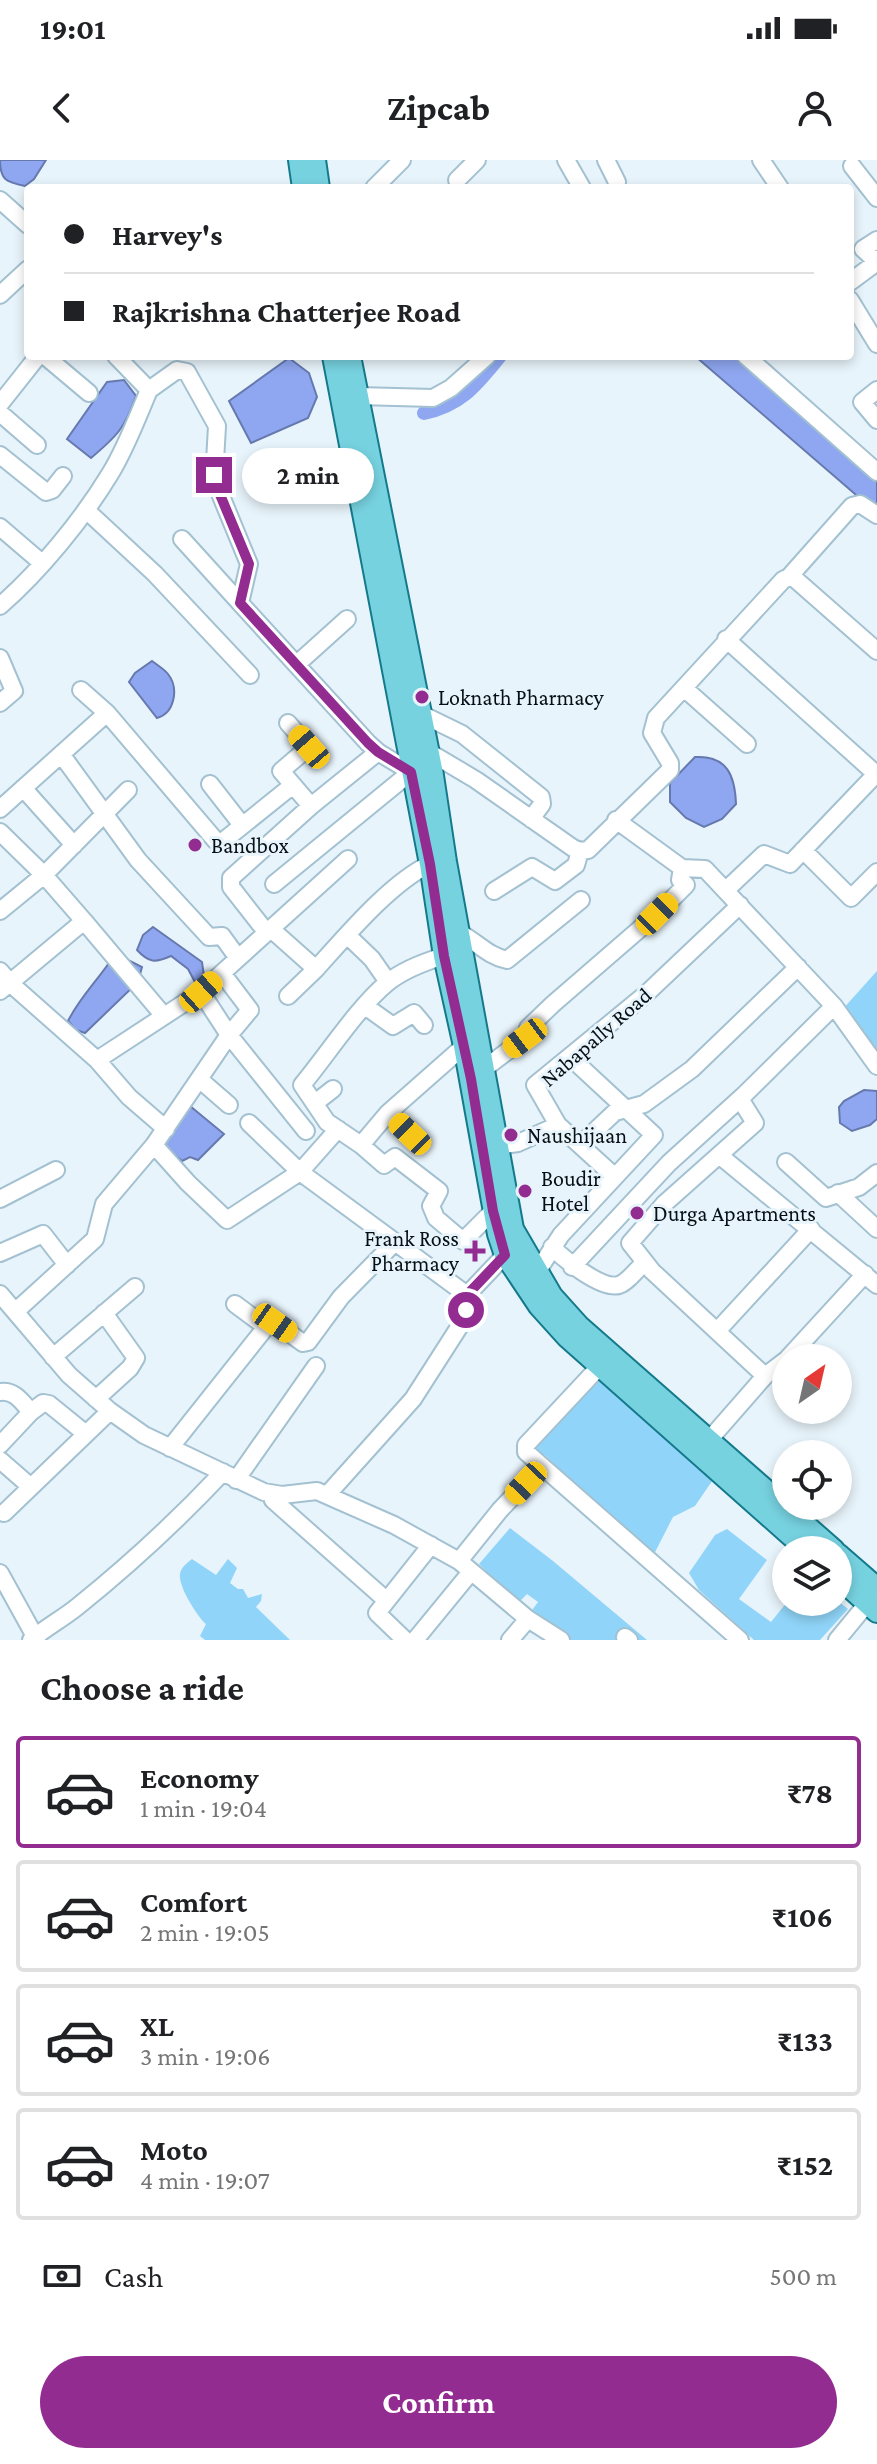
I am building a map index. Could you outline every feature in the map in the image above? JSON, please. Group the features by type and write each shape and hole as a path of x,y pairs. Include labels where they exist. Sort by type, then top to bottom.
{"main road":[{"path":"299,160 302,184"},
{"path":"315,160 318,184"},
{"path":"334,360 375,564 444,956 464,1046 493,1211 539,1306 599,1367 791,1536"},
{"path":"351,360 430,760 513,1229 513,1250 537,1272 552,1296 579,1326 818,1536"},
{"path":"852,1571 874,1598"},
{"path":"852,1585 874,1598"}],"street":[{"path":"378,184 402,160"},
{"path":"457,180 476,160"},
{"path":"566,160 580,184"},
{"path":"606,160 617,184"},
{"path":"761,160 777,184"},
{"path":"852,166 877,198"},
{"path":"0,200 24,221"},
{"path":"854,279 877,262 863,249 877,240"},
{"path":"0,295 24,273"},
{"path":"854,307 877,344"},
{"path":"0,404 35,360"},
{"path":"50,360 89,393"},
{"path":"120,360 149,390"},
{"path":"358,396 433,398 451,388 482,360"},
{"path":"751,360 877,472"},
{"path":"0,606 42,563 86,510 112,472 149,390 177,370 184,369 215,420 218,434 214,479 249,564 240,603"},
{"path":"877,390 862,402 877,420"},
{"path":"0,413 37,445"},
{"path":"0,455 46,492 52,490 63,476"},
{"path":"274,884 411,772 430,760 476,780 580,851 588,850 670,770 670,763 652,733 656,718 852,506 860,504 877,515"},
{"path":"86,510 155,574 250,675"},
{"path":"0,527 42,563"},
{"path":"182,539 378,752 411,772"},
{"path":"789,577 877,651"},
{"path":"297,664 347,619"},
{"path":"726,639 876,774 790,864 764,854 726,890"},
{"path":"0,658 14,691 0,703"},
{"path":"685,689 747,744"},
{"path":"81,690 107,713 211,837 222,842 293,785"},
{"path":"0,809 107,713"},
{"path":"421,714 462,734 541,797 542,804 531,819"},
{"path":"288,723 309,747 281,771 311,806"},
{"path":"316,969 269,931 229,882 311,806 378,752"},
{"path":"61,754 138,860 209,937 222,936 238,958"},
{"path":"210,784 242,825"},
{"path":"23,788 74,845"},
{"path":"0,911 44,875 128,790"},
{"path":"616,820 682,868 705,869 834,1006 877,1066"},
{"path":"0,832 44,875 164,1016"},
{"path":"803,850 851,898 877,872"},
{"path":"494,891 532,867 555,881 576,865 580,851"},
{"path":"97,1060 201,992 348,859"},
{"path":"288,996 413,873 430,864"},
{"path":"485,1068 525,1038 528,1028 553,1004 686,885 680,880 682,868"},
{"path":"460,933 476,941 491,957 507,960 581,900"},
{"name":"Nabapally Road","path":"614,1176 558,1125 535,1085 646,994 740,905"},
{"path":"84,921 4,982 97,1060 129,1097 166,1129"},
{"path":"347,935 372,959 388,982"},
{"path":"444,956 423,962 388,982 302,1085 327,1122 384,1165 395,1157 439,1191 431,1206 436,1218 463,1241 493,1211"},
{"path":"580,1145 615,1112 644,1104 692,1069 798,967"},
{"path":"16,1311 95,1239 104,1204 154,1145 229,1035 250,1010 222,973"},
{"path":"201,992 229,1035 306,1131"},
{"path":"365,1006 393,1026 414,1013 424,1025"},
{"path":"572,1267 669,1163 743,1096 834,1006"},
{"path":"361,1145 388,1113 464,1046"},
{"path":"537,1272 552,1247 654,1135 570,1057"},
{"path":"199,1079 229,1105"},
{"path":"315,1103 333,1089"},
{"path":"743,1096 742,1102 755,1123 630,1240 630,1245 644,1263 765,1376"},
{"path":"388,1113 410,1134"},
{"path":"249,1123 300,1172 467,1295"},
{"path":"498,1146 518,1143 558,1125"},
{"path":"154,1145 227,1220 300,1172 338,1129"},
{"path":"719,1155 871,1280 803,1344"},
{"path":"786,1162 826,1198 859,1187 877,1173"},
{"path":"0,1199 56,1170"},
{"path":"838,1193 877,1229"},
{"path":"718,1330 811,1229"},
{"path":"0,1253 43,1234 67,1265"},
{"path":"170,1448 266,1327 275,1323 303,1343 308,1342 341,1297 395,1242"},
{"path":"552,1247 572,1267 612,1285 619,1285 644,1263"},
{"path":"327,1495 413,1399 463,1321 467,1295 513,1250"},
{"path":"53,1357 135,1287"},
{"path":"0,1294 53,1357 96,1399 144,1435 275,1495 317,1491 431,1545 465,1567 528,1619 561,1640"},
{"path":"235,1304 266,1327"},
{"path":"96,1399 130,1368 136,1358 104,1313"},
{"path":"0,1573 35,1639 229,1476 316,1366"},
{"path":"599,1367 526,1445 526,1452 740,1640"},
{"path":"709,1440 772,1371"},
{"path":"0,1392 8,1391 15,1395 31,1412"},
{"path":"0,1445 43,1403 49,1404 86,1434"},
{"path":"4,1513 110,1411"},
{"path":"0,1460 31,1487"},
{"path":"415,1640 500,1510 541,1467"},
{"path":"275,1495 273,1500 386,1600"},
{"path":"405,1640 377,1613 431,1545"},
{"path":"837,1640 874,1598"},
{"path":"510,1640 528,1619"}],"shaded area":[{"path":"0,160 46,160 34,179 24,186 5,179"},
{"path":"286,360 292,360 309,373 317,397 308,418 251,443 229,401"},
{"path":"700,360 742,360 877,479 877,513"},
{"path":"124,380 136,396 132,407 119,431 91,458 67,439 107,382"},
{"path":"152,661 168,674 174,693 168,711 157,718 129,682 135,673"},
{"path":"695,757 706,757 722,764 734,785 736,804 722,819 704,827 686,818 670,802 670,783"},
{"path":"153,927 202,962 204,976 196,984 188,969 171,956 152,960 137,950 143,935"},
{"path":"113,957 124,958 142,967 138,982 85,1033 76,1030 68,1021"},
{"path":"877,971 877,1056 841,1011"},
{"path":"864,1090 877,1091 877,1119 852,1131 840,1123 839,1107"},
{"path":"190,1106 224,1134 198,1160 190,1157 182,1161 163,1145"},
{"path":"599,1367 719,1471 695,1506 673,1517 651,1560 546,1456 527,1449"},
{"path":"510,1528 647,1640 569,1640 530,1613 538,1602 527,1594 518,1603 479,1564"},
{"path":"727,1529 767,1560 739,1599 771,1622 776,1616 842,1616 820,1640 754,1640 699,1590 689,1573 715,1535"},
{"path":"192,1559 216,1575 228,1559 237,1568 230,1583 243,1589 248,1598 262,1594 256,1607 290,1640 205,1640 200,1636 206,1624 189,1600 180,1579 184,1565"}],"waterway":[{"path":"424,413 459,399 497,360"}],"place":[{"name":"Loknath Pharmacy","path":"422,697"},
{"name":"Bandbox","path":"195,845"},
{"name":"Naushijaan","path":"511,1135"},
{"name":"Boudir Hotel","path":"525,1191"},
{"name":"Durga Apartments","path":"637,1213"},
{"name":"Frank Ross Pharmacy","path":"475,1251"}],"route":[{"path":"214,475 248,557 249,571 240,603 368,743 411,772 430,864 444,956 471,1079 493,1211 505,1255 467,1295 466,1310"}]}
